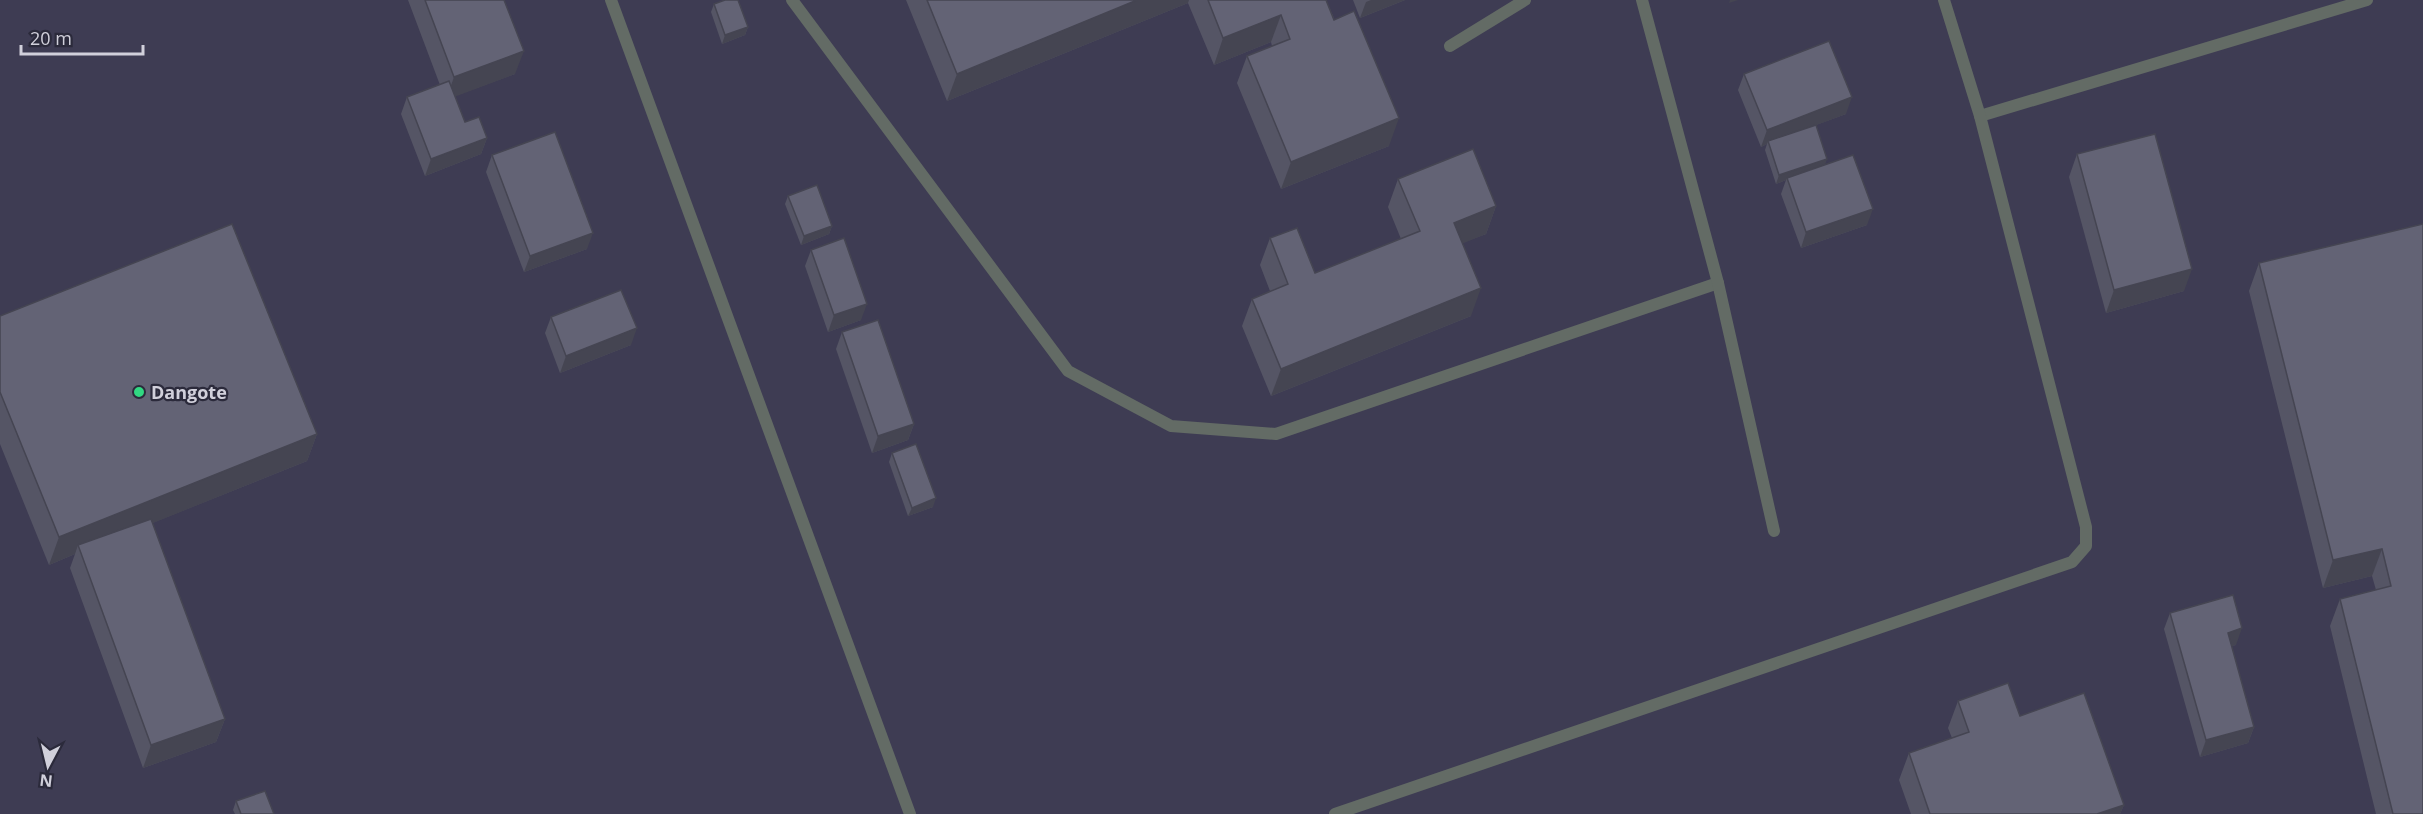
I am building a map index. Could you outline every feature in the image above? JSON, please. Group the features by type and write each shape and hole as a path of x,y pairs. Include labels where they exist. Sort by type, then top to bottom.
{"lane":[{"path":"611,0 910,814"},
{"path":"792,0 1068,370 1171,426 1275,434 1718,283"},
{"path":"1450,46 1525,0"},
{"path":"1642,0 1718,283 1774,531"},
{"path":"1335,814 2072,562 2086,546 2086,527 1980,116 1944,0"},
{"path":"1980,116 2367,0"}],"shaded area":[{"path":"0,0 2423,0 2423,814 0,814"}],"building":[{"path":"425,0 504,0 524,51 454,77"},
{"path":"725,0 738,0 748,27 725,35 714,4"},
{"path":"927,0 1137,0 957,74"},
{"path":"1208,0 1326,0 1334,20 1354,11 1399,118 1291,162 1247,56 1290,39 1281,15 1223,38"},
{"path":"1829,41 1852,97 1767,130 1744,74"},
{"path":"449,81 465,122 479,117 487,138 431,159 407,97"},
{"path":"1816,125 1827,159 1779,175 1768,141"},
{"path":"555,132 593,233 530,256 492,155"},
{"path":"2155,134 2192,269 2114,290 2077,154"},
{"path":"1473,149 1496,206 1454,223 1481,288 1281,369 1252,299 1288,284 1270,238 1297,228 1315,273 1420,231 1398,179"},
{"path":"1853,155 1873,209 1806,232 1787,178"},
{"path":"817,185 832,226 804,236 788,196"},
{"name":"Dangote","path":"232,224 317,434 59,537 0,392 0,316"},
{"path":"2423,224 2423,814 2393,814 2340,599 2391,586 2382,549 2333,560 2259,263"},
{"path":"844,238 867,304 834,315 811,250"},
{"path":"621,290 637,328 566,356 551,317"},
{"path":"878,320 914,424 878,436 842,332"},
{"path":"916,444 936,498 912,508 892,453"},
{"path":"151,519 225,719 151,745 78,545"},
{"path":"2233,595 2242,628 2228,633 2254,727 2206,740 2170,613"},
{"path":"2008,683 2020,716 2084,693 2124,805 2097,814 1930,814 1909,753 1969,732 1958,701"},
{"path":"265,791 274,814 241,814 236,801"}],"place":[{"name":"Dangote","path":"139,392"}]}
